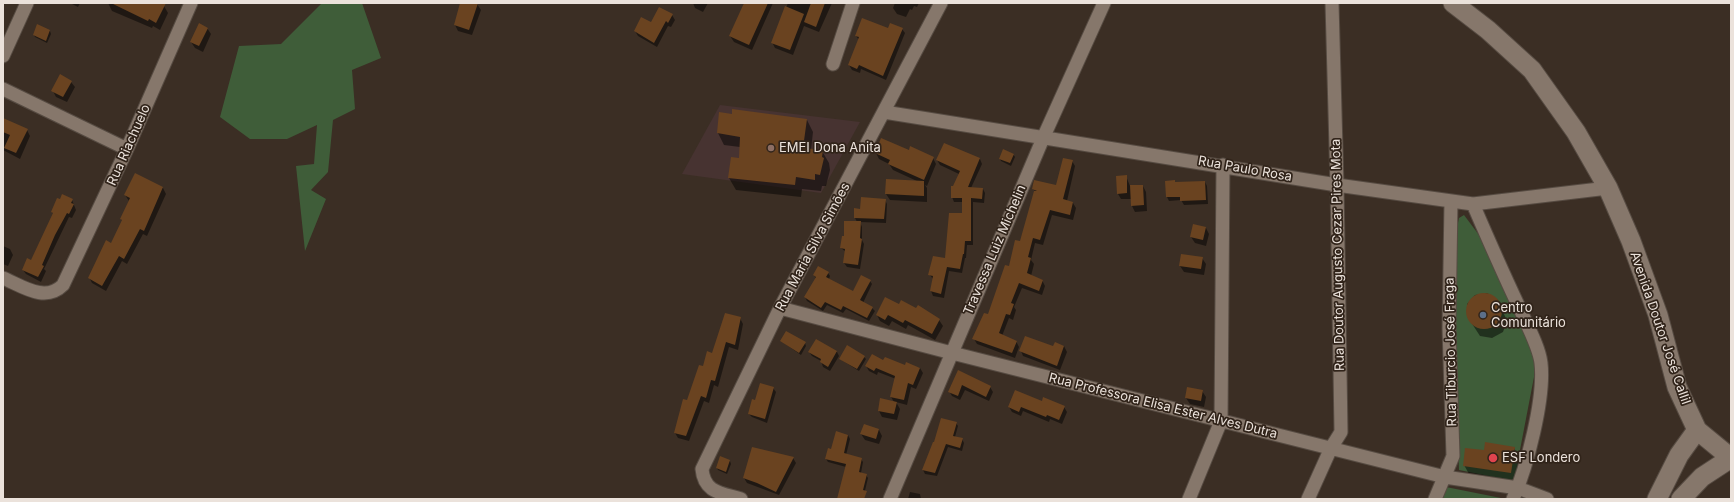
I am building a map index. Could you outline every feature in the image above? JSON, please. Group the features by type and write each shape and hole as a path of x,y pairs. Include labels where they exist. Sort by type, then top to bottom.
{"main road":[{"name":"Avenida Doutor José Callil","path":"1453,3 1488,30 1532,70 1576,132 1608,188 1631,241 1658,315 1677,387 1696,430 1731,458"},
{"path":"1657,499 1680,455 1696,430"},
{"path":"1681,499 1702,477 1731,458"}],"street":[{"path":"3,56 27,3"},
{"name":"Rua Riachuelo","path":"3,278 32,291 45,294 57,291 63,285 128,150 191,3"},
{"path":"833,64 853,3"},
{"name":"Rua Maria Silva Simões","path":"741,499 714,491 708,487 703,478 702,469 780,308 941,3"},
{"name":"Travessa Luiz Michelin","path":"890,499 1044,136 1104,3"},
{"name":"Rua Doutor Augusto Cezar Pires Mota","path":"1308,499 1331,448 1341,432 1332,3"},
{"path":"3,89 128,150"},
{"name":"Rua Paulo Rosa","path":"884,112 1044,136 1337,185 1473,204 1608,188"},
{"path":"1189,499 1222,421 1223,165"},
{"name":"Rua Tiburcio José Fraga","path":"1435,499 1453,456 1449,328 1451,201"},
{"path":"1473,204 1526,323 1540,361 1542,381 1534,424 1524,471 1515,494"},
{"name":"Rua Professora Elisa Ester Alves Dutra","path":"780,308 952,353 1445,477 1515,494 1547,499"}],"shaded area":[{"name":"EMEI Dona Anita","path":"720,105 860,122 821,193 682,174"}],"green space":[{"path":"322,3 362,3 381,58 352,70 355,109 333,120 328,172 311,190 326,199 305,251 296,166 314,164 317,125 287,139 250,139 220,117 239,46 281,44"},
{"path":"1464,215 1479,235 1514,302 1534,360 1534,377 1514,481 1459,470 1454,328 1456,233 1459,218"},
{"path":"1446,487 1506,499 1441,499"}],"building":[{"path":"111,3 166,3 156,23 149,19 148,21"},
{"path":"460,3 478,3 469,30 454,25"},
{"path":"744,3 768,3 749,45 729,36"},
{"path":"811,3 825,3 816,27 804,22"},
{"path":"785,6 804,14 790,50 771,43"},
{"path":"659,7 673,14 668,23 666,21 654,43 634,31 641,17 651,22"},
{"path":"862,18 888,28 890,23 903,28 883,76 859,65 857,69 848,65 859,37 855,36"},
{"path":"199,23 208,28 199,46 190,42"},
{"path":"37,24 50,30 46,41 33,35"},
{"path":"60,74 72,81 63,97 51,91"},
{"path":"732,109 807,119 803,148 823,150 822,157 824,158 820,175 815,174 815,180 796,177 795,185 728,178 731,157 739,158 740,137 717,133 719,112 732,114"},
{"path":"3,118 28,129 16,153 4,148 10,135 3,132"},
{"path":"881,138 909,150 910,146 934,157 924,180 888,164 890,160 875,153"},
{"path":"944,143 980,158 968,187 983,188 982,199 971,198 971,241 965,241 964,254 960,269 947,267 941,294 930,291 933,276 928,275 933,256 945,258 949,213 962,213 962,198 951,198 951,186 953,186 960,171 936,160"},
{"path":"1003,149 1014,154 1010,163 999,159"},
{"path":"1063,158 1073,160 1063,199 1073,202 1070,215 1050,210 1040,240 1033,238 1028,257 1031,258 1027,273 1043,280 1039,291 1019,283 1011,303 1014,304 1010,315 1006,314 999,333 1017,341 1012,353 972,339 984,313 988,314 1005,265 1009,266 1015,240 1020,241 1034,191 1037,191 1032,189 1034,180 1056,185"},
{"path":"135,173 163,187 144,231 140,229 124,259 119,256 102,286 88,278 106,240 111,243 122,220 120,219 130,198 124,195"},
{"path":"1127,175 1127,193 1117,194 1116,176"},
{"path":"886,179 924,181 924,196 885,194"},
{"path":"1175,180 1175,182 1205,181 1206,200 1180,201 1180,197 1166,197 1165,181"},
{"path":"1130,185 1143,185 1144,205 1131,206"},
{"path":"62,194 73,199 71,203 74,204 69,214 67,213 55,235 42,265 44,266 38,277 22,270 27,258 31,260 53,213 51,212 57,198 60,199"},
{"path":"861,197 886,199 884,219 854,218 854,208 860,209"},
{"path":"844,221 861,221 860,238 862,239 858,265 843,263 845,249 840,248 842,236 844,236"},
{"path":"1193,224 1206,227 1203,240 1190,237"},
{"path":"1181,254 1203,257 1201,269 1179,266"},
{"path":"818,266 829,272 826,277 853,291 861,275 871,280 860,300 873,307 867,318 843,306 841,310 825,302 821,308 804,297 816,277 813,275"},
{"path":"1488,293 1497,298 1501,304 1501,318 1497,324 1488,329 1480,329 1471,324 1467,318 1466,307 1471,298 1477,294"},
{"path":"885,297 899,304 901,300 916,308 918,305 940,319 932,334 905,320 903,323 888,315 885,320 876,315"},
{"path":"725,313 741,317 735,345 726,342 715,381 711,380 706,398 701,396 686,436 674,433 683,399 687,400 699,365 703,366 707,351 712,353"},
{"path":"786,331 806,342 799,353 780,341"},
{"path":"1025,336 1053,346 1055,342 1064,346 1057,366 1019,351"},
{"path":"816,339 837,351 828,367 820,362 821,359 808,352"},
{"path":"847,345 865,356 857,369 839,359"},
{"path":"872,354 883,360 885,357 905,365 906,362 920,368 913,385 908,383 904,400 890,397 895,376 876,368 874,371 865,366"},
{"path":"958,370 991,386 986,397 962,385 958,396 948,392"},
{"path":"760,383 774,387 765,419 748,414 752,399 755,400"},
{"path":"1187,387 1203,390 1201,401 1185,398"},
{"path":"1015,390 1042,401 1043,397 1065,406 1059,420 1047,415 1046,417 1021,407 1019,412 1008,407"},
{"path":"880,398 897,402 894,414 878,411"},
{"path":"941,418 957,422 953,436 963,438 960,448 946,444 935,473 922,470 934,442"},
{"path":"864,424 879,429 876,439 860,434"},
{"path":"836,431 848,435 844,453 862,458 859,472 867,474 863,490 867,491 864,499 837,499 846,464 825,459 828,448 831,449"},
{"path":"1485,442 1515,447 1511,473 1463,466 1465,448 1484,450"},
{"path":"752,447 794,457 776,492 743,478"},
{"path":"720,456 730,460 726,472 716,468"}],"place":[{"name":"EMEI Dona Anita","path":"771,148"},
{"name":"Centro Comunitário","path":"1483,315"},
{"name":"ESF Londero","path":"1493,458"}]}
